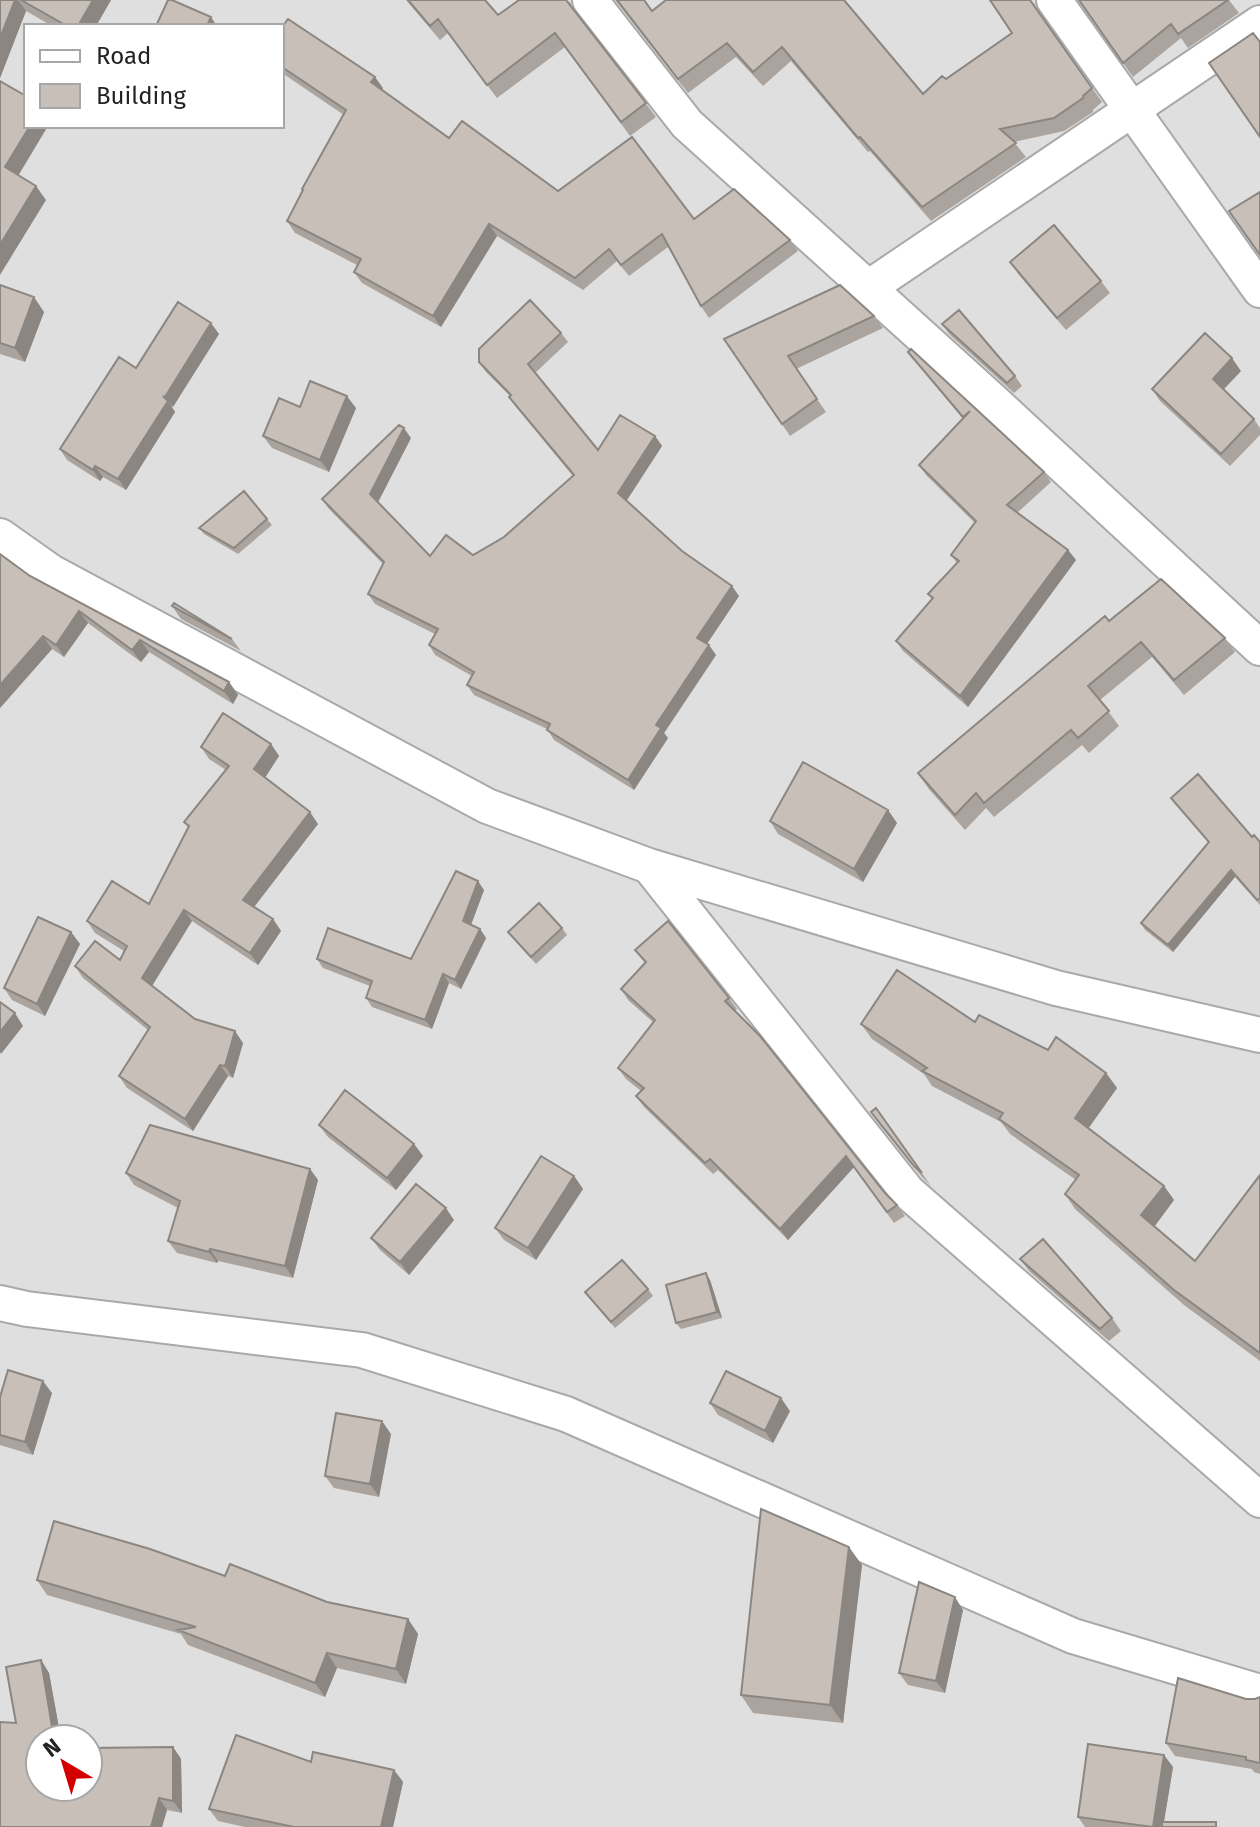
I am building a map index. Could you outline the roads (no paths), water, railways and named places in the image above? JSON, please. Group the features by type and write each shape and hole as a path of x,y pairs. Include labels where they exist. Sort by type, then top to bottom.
{"street":[{"path":"590,0 687,124 1260,648"},
{"path":"1054,0 1260,290"},
{"path":"868,288 1260,23"},
{"path":"0,536 51,572 487,806 649,866 1056,988 1260,1035"},
{"path":"649,866 908,1192 1260,1500"},
{"path":"0,1303 27,1309 362,1350 566,1414 1073,1636 1260,1692"}]}
